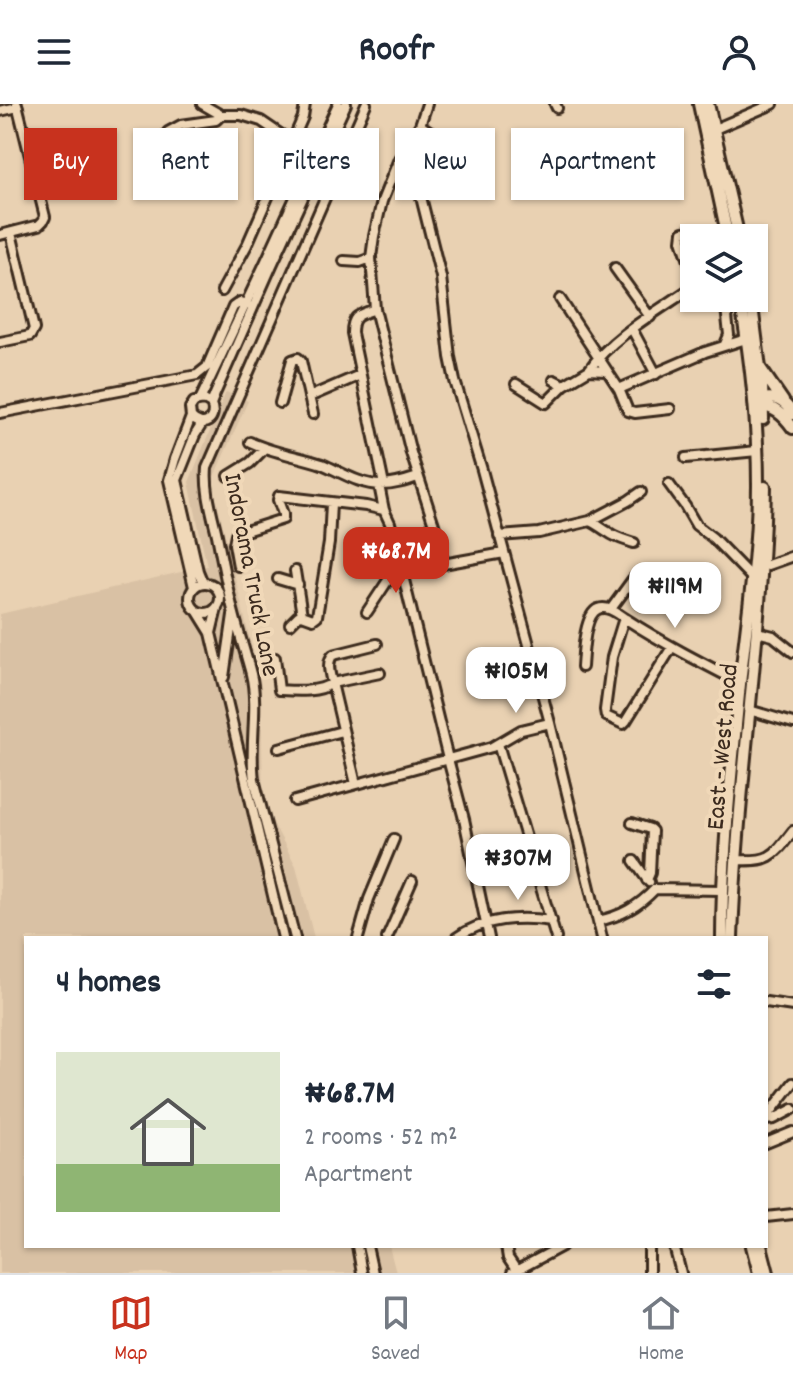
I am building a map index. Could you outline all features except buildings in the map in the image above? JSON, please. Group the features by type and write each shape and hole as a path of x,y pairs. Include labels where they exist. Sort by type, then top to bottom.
{"main road":[{"path":"699,104 710,131 735,224"},
{"path":"708,104 726,224"},
{"path":"742,312 746,339 756,368 783,401 793,428"},
{"path":"752,312 756,368"},
{"name":"East - West Road","path":"732,936 762,567 765,487 756,368"},
{"path":"759,402 772,398 783,401"},
{"path":"759,402 788,414"},
{"name":"East - West Road","path":"722,936 722,890 754,579 759,402"},
{"path":"763,429 771,414 788,414"},
{"path":"753,1248 759,1273"},
{"path":"762,1248 768,1273"}],"street":[{"path":"202,104 221,115 241,115 271,128"},
{"path":"298,128 305,104"},
{"path":"211,404 266,261 338,104"},
{"path":"200,400 346,104"},
{"name":"Indorama Truck Lane","path":"294,936 254,779 251,759 251,675 233,611 206,482 207,468 366,104"},
{"path":"418,128 427,104"},
{"path":"710,131 773,104"},
{"path":"0,111 18,105 45,217 39,225 0,235"},
{"path":"175,128 216,120 221,115"},
{"path":"420,125 425,128"},
{"path":"395,169 382,201 374,236 371,258 375,309 443,564"},
{"path":"222,291 267,200"},
{"path":"421,200 441,277 455,381 550,723 602,936"},
{"path":"0,342 30,336 34,329 11,233"},
{"path":"344,261 360,262 371,258"},
{"path":"615,268 650,317"},
{"path":"516,384 546,403 564,385 589,370 598,356 680,296"},
{"path":"560,299 619,389 626,409 630,413 670,409"},
{"path":"0,413 197,375 207,367 233,307 240,302 249,306"},
{"path":"375,309 357,316 352,324 352,333 382,485 384,510 390,523 464,819 488,936"},
{"path":"725,344 729,335 727,312"},
{"path":"632,329 656,374"},
{"path":"619,389 725,344 746,339"},
{"path":"280,403 292,360 296,358 301,361 313,414"},
{"path":"589,370 605,371"},
{"path":"309,397 360,375"},
{"path":"554,380 564,385"},
{"path":"191,417 202,424 213,417 214,410 211,404 200,400 190,408 191,417 169,480 194,587"},
{"path":"202,424 177,480 203,583"},
{"path":"250,442 382,485 418,477"},
{"path":"229,476 250,463 264,449"},
{"path":"686,458 757,451"},
{"path":"669,484 696,525 754,579"},
{"path":"499,536 539,533 590,521 641,492"},
{"path":"238,566 234,544 236,534 283,519 279,496 384,510"},
{"path":"290,624 298,616 313,619 317,616 328,555 331,503"},
{"path":"590,521 608,533 634,543"},
{"path":"400,562 443,564 504,553"},
{"path":"762,567 793,556"},
{"path":"367,612 400,562"},
{"path":"295,571 302,615"},
{"path":"278,579 298,585"},
{"path":"611,609 633,579"},
{"path":"211,633 220,596 216,587 203,583 194,587 189,600 211,633 283,936"},
{"path":"218,604 233,611 223,684"},
{"path":"198,612 208,613 218,604"},
{"path":"582,667 583,645 591,617 600,607 611,609 672,647 741,683"},
{"path":"624,618 612,657 606,716 623,724 672,647"},
{"path":"757,632 773,636 793,652"},
{"path":"356,784 329,668 331,657 377,644"},
{"path":"275,658 279,690 326,688 332,683 380,673"},
{"path":"749,710 793,723"},
{"path":"295,801 498,744 521,730 550,723"},
{"path":"279,748 342,731"},
{"path":"498,744 556,936"},
{"path":"250,802 260,803"},
{"path":"632,823 652,831 647,880"},
{"path":"736,860 767,859 793,831"},
{"path":"359,936 369,899 394,839"},
{"path":"634,861 655,889"},
{"path":"388,936 412,881"},
{"path":"598,921 628,911 655,889 722,890"},
{"path":"459,936 485,924 515,918 552,921"},
{"path":"768,1002 793,1006"},
{"path":"768,1116 793,1083"},
{"path":"768,1119 793,1109"},
{"path":"768,1142 793,1132"},
{"path":"768,1217 793,1214"},
{"path":"357,1248 362,1273"},
{"path":"367,1248 373,1273"},
{"path":"506,1248 514,1272 558,1248"},
{"path":"649,1248 649,1273"},
{"path":"675,1248 681,1273"}],"shaded area":[{"path":"226,392 248,401 212,481 261,686 263,804 296,866 314,936 24,936 24,1248 390,1248 396,1273 0,1273 0,614 207,566 189,482"}]}
